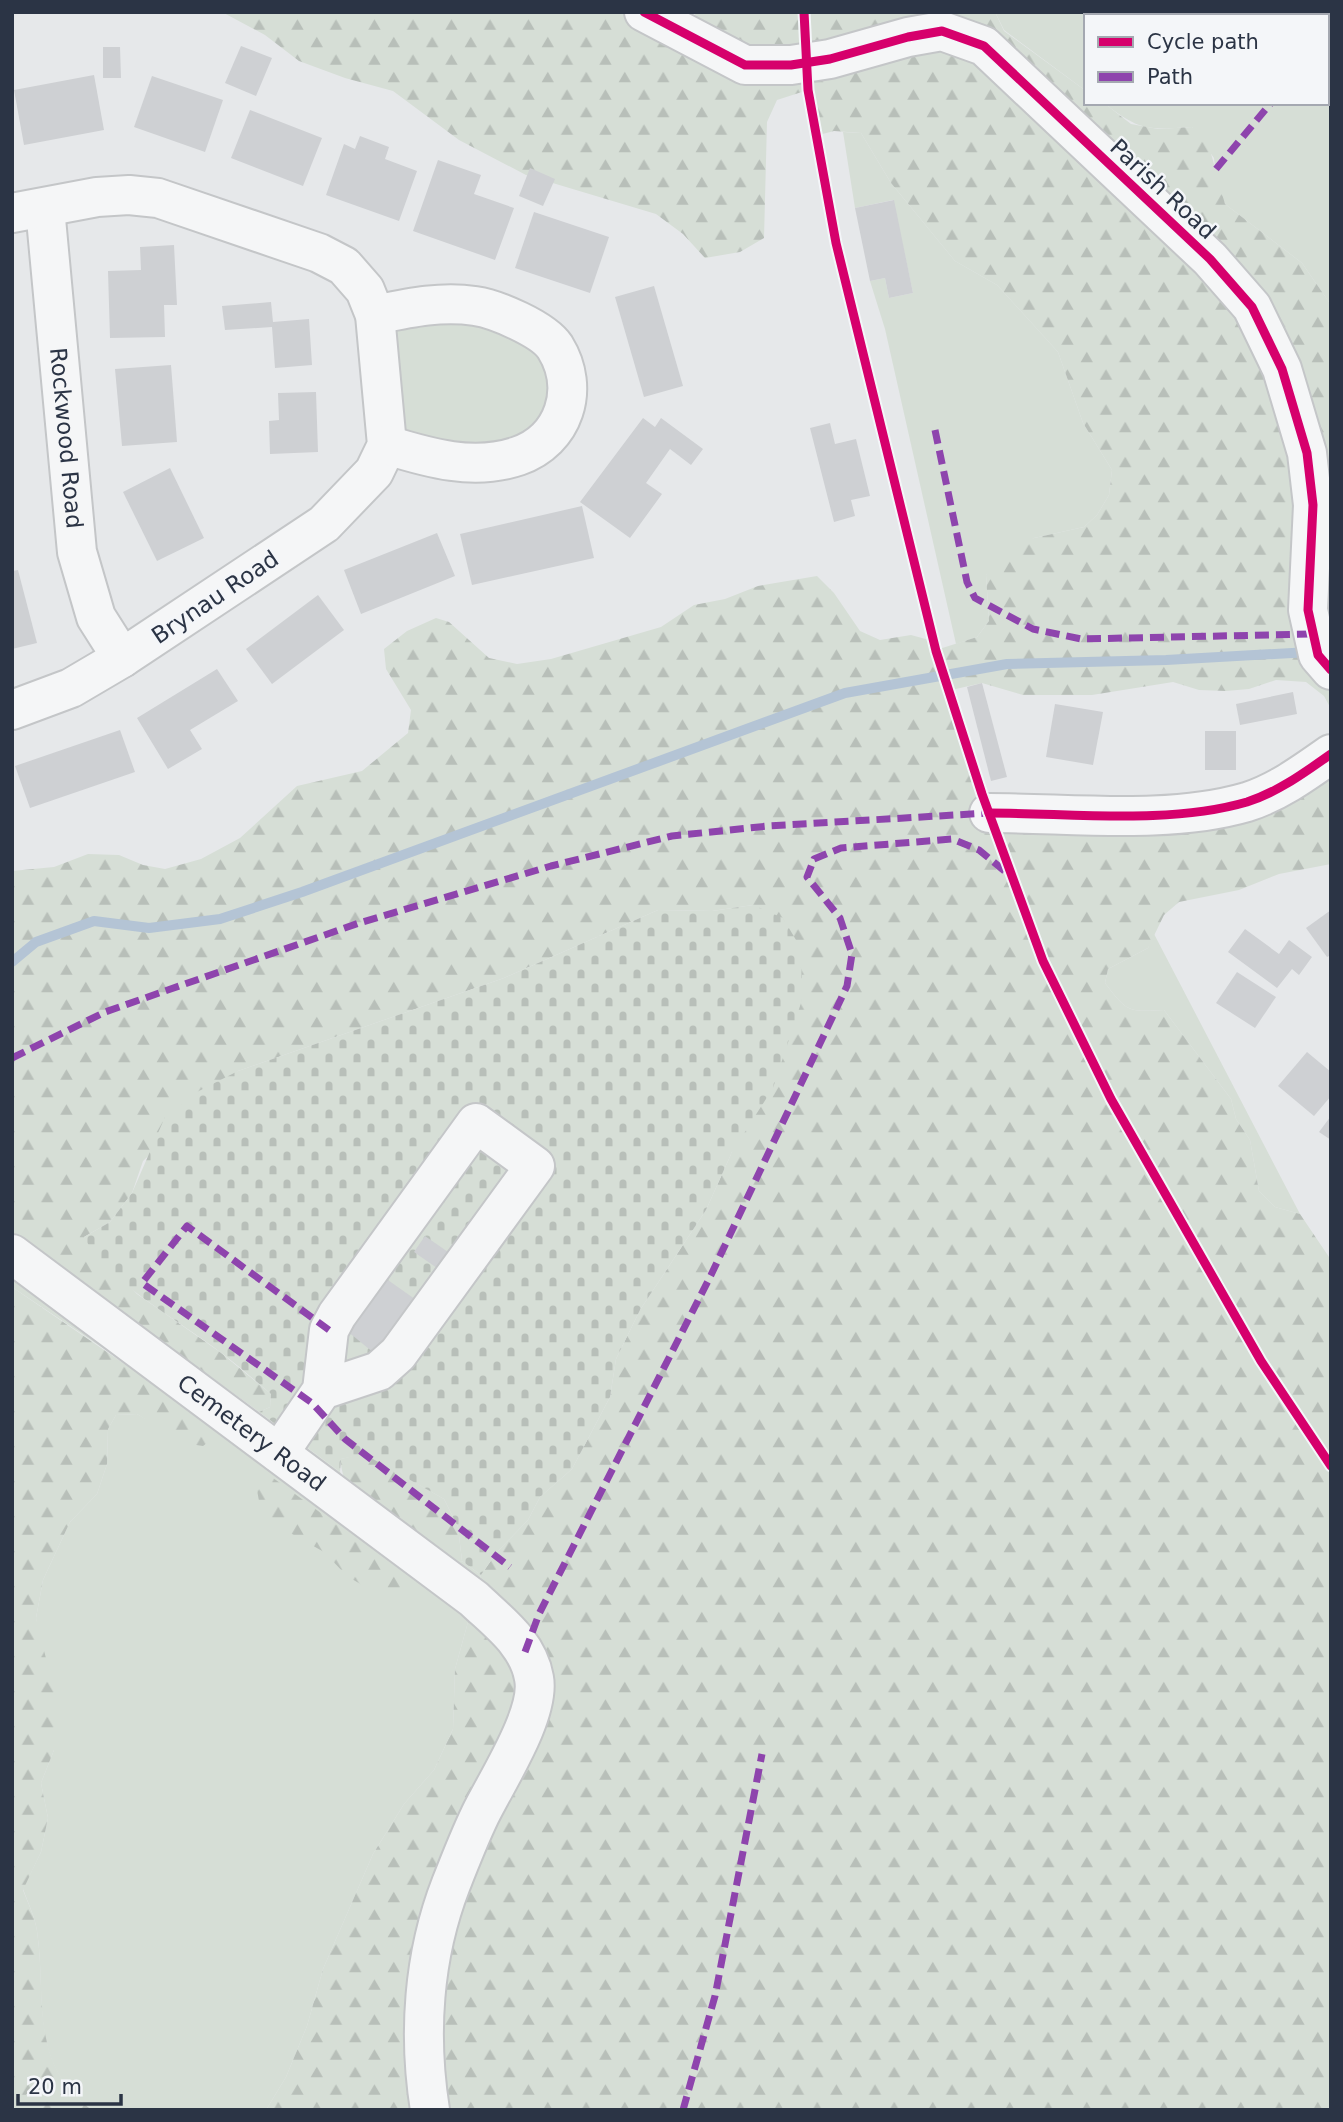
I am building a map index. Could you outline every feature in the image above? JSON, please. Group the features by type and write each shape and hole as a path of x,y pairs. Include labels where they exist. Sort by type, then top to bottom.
{"street":[{"name":"Parish Road","path":"645,12 697,42 745,65 791,65 830,59 908,37 942,31 962,36 984,47 1210,259 1252,307 1282,369 1297,413 1307,453 1313,505 1308,610 1321,654"},
{"path":"29,211 97,197 129,195 158,198 331,259 344,266 365,290 375,315 387,445 439,460 477,462 518,456 549,438 565,412 567,380 554,346 525,323 478,306 434,303 375,315"},
{"name":"Rockwood Road","path":"29,211 77,552 96,617 122,658"},
{"name":"Brynau Road","path":"12,710 71,688 122,658 324,524 374,472 387,445"},
{"path":"989,813 1178,815 1247,802 1290,783 1331,754"},
{"path":"279,1453 322,1390 328,1330 476,1123 535,1167 398,1354 379,1371 322,1390"},
{"name":"Cemetery Road","path":"12,1254 491,1615 526,1652 535,1680 531,1711 478,1818 450,1887 431,1950 423,2026 424,2073 430,2110"}],"green space":[{"path":"222,12 644,12 697,41 695,12 995,12 1004,31 1084,90 1084,105 1107,105 1131,124 1158,129 1192,127 1207,139 1225,204 1302,263 1329,302 1331,709 1324,696 1306,682 1276,680 1249,689 1226,691 1199,690 1173,682 1092,695 1023,695 982,683 947,691 982,794 1111,800 1239,791 1331,739 1331,864 1279,874 1239,890 1179,902 1164,915 1148,948 1108,969 1105,983 1118,1000 1129,1008 1143,1011 1164,1010 1231,1099 1236,1119 1250,1140 1259,1191 1275,1207 1300,1214 1331,1260 1331,2110 266,2110 286,2077 307,2026 323,1969 373,1854 404,1804 434,1770 453,1729 455,1669 481,1575 497,1552 528,1520 540,1497 572,1469 610,1397 616,1359 640,1310 706,1210 732,1152 753,905 712,911 658,910 504,978 238,1071 143,1161 132,1193 110,1222 84,1237 137,1294 220,1352 271,1394 270,1407 259,1412 12,1232 12,871 54,867 88,854 119,855 143,865 165,869 201,859 240,838 297,786 362,771 408,733 411,710 386,669 384,649 407,631 436,618 449,622 489,658 517,664 551,659 661,627 694,605 725,599 758,586 817,576 834,593 860,631 880,640 911,635 933,641 936,650 977,637 989,621 986,575 1005,549 1034,538 1084,527 1097,515 1109,495 1112,470 1083,423 1058,352 997,285 955,261 891,183 861,133 834,131 815,136 808,90 777,100 767,122 764,238 740,252 705,258 683,234 656,214 526,175 459,140 393,91 345,78 299,61 265,35"},
{"path":"995,12 1331,12 1331,305 1302,263 1225,204 1217,182 1214,158 1192,127 1145,127 1107,105 1329,105 1329,14 1084,14 1084,90 1004,30"},
{"path":"843,132 861,133 891,183 955,261 997,285 1058,352 1083,423 1112,470 1109,495 1097,515 1084,527 1034,538 986,575 989,621 977,637 956,644 885,329 870,281 885,278 889,298 913,293 893,200 855,208"},
{"path":"478,306 567,380 518,456 387,445 375,315"},
{"path":"753,905 783,918 796,940 802,974 801,1003 773,1088 732,1152 706,1210 640,1310 616,1359 610,1397 572,1469 540,1497 528,1520 497,1552 481,1575 462,1561 458,1527 444,1499 364,1454 341,1459 340,1472 259,1412 270,1407 271,1394 227,1357 146,1300 109,1270 84,1237 110,1222 132,1193 165,1117 197,1092 238,1071 504,978 658,910 712,911"},
{"path":"1153,932 1300,1214 1275,1207 1259,1191 1250,1140 1236,1119 1231,1099 1164,1010 1143,1011 1129,1008 1118,1000 1105,983 1108,969 1148,948"},
{"path":"12,1232 340,1472 361,1505 449,1568 462,1561 481,1575 455,1669 453,1729 434,1770 404,1804 373,1854 323,1969 307,2026 286,2077 266,2110 92,2110 71,2092 57,2072 49,2050 44,2028 37,1931 23,1889 41,1852 48,1818 41,1783 54,1750 36,1618 43,1580 70,1522 97,1494 107,1464 108,1429 116,1415 137,1414 159,1426 134,1369 12,1287"},
{"path":"12,1287 202,1417 216,1436 203,1446 183,1443 137,1414 116,1415 108,1429 107,1464 97,1494 70,1522 43,1580 36,1618 59,1711 54,1750 41,1783 48,1818 41,1852 23,1890 37,1931 44,2028 49,2050 58,2072 72,2092 92,2110 12,2110"},
{"path":"364,1453 444,1499 458,1527 462,1561 449,1568 400,1535 365,1506 343,1475 341,1459"},
{"path":"265,1472 412,1580 411,1596 405,1601 367,1588 347,1576 324,1552 276,1525 259,1501 255,1479"}],"building":[{"path":"241,46 272,58 256,96 225,83"},
{"path":"103,47 120,47 121,78 103,78"},
{"path":"94,75 104,130 24,145 14,90"},
{"path":"152,76 223,100 205,152 134,127"},
{"path":"250,110 322,138 303,186 231,158"},
{"path":"360,136 389,147 385,159 417,171 399,221 326,195 344,144 355,149"},
{"path":"438,160 481,175 474,194 514,208 495,260 413,231"},
{"path":"530,168 555,179 543,206 519,196"},
{"path":"894,200 913,293 889,298 885,278 870,281 855,208"},
{"path":"534,212 609,237 590,293 515,268"},
{"path":"174,245 177,305 164,305 165,337 110,338 108,271 141,270 140,247"},
{"path":"654,286 683,386 644,397 615,297"},
{"path":"271,302 273,322 309,319 312,365 275,368 272,327 225,330 222,306"},
{"path":"171,365 177,442 122,446 115,369"},
{"path":"316,392 318,452 270,454 269,421 279,420 278,393"},
{"path":"643,418 655,427 661,418 703,449 691,465 670,449 646,483 662,494 630,538 580,502"},
{"path":"830,423 835,444 856,439 870,496 851,500 855,516 834,522 810,428"},
{"path":"170,468 204,538 157,561 123,492"},
{"path":"582,506 594,558 472,585 460,534"},
{"path":"437,533 455,576 361,614 344,570"},
{"path":"18,570 37,643 12,649 12,571"},
{"path":"318,595 344,630 272,684 246,649"},
{"path":"217,669 238,701 190,730 202,749 168,769 137,718"},
{"path":"982,683 1007,777 991,781 967,687"},
{"path":"1293,692 1297,714 1240,725 1236,704"},
{"path":"1055,704 1103,712 1093,765 1046,757"},
{"path":"120,730 135,772 30,808 15,766"},
{"path":"1205,731 1236,731 1236,770 1205,770"},
{"path":"1331,910 1331,955 1327,957 1306,928"},
{"path":"1245,929 1279,954 1289,940 1312,957 1299,975 1292,969 1277,988 1228,952"},
{"path":"1237,972 1276,997 1255,1028 1216,1003"},
{"path":"1307,1052 1331,1072 1331,1096 1314,1116 1278,1086"},
{"path":"1331,1116 1331,1140 1319,1132"},
{"path":"425,1236 448,1252 437,1268 414,1252"},
{"path":"385,1278 419,1302 379,1357 347,1331"}],"waterway":[{"path":"12,962 36,942 94,921 149,928 220,919 302,892 845,693 1007,664 1166,660 1310,652"}],"marked path":[{"path":"1216,169 1269,105"},
{"path":"935,430 967,582 975,598 1033,629 1081,639 1313,634"},
{"path":"12,1058 105,1012 359,923 551,866 672,836 768,826 989,813"},
{"path":"525,1652 539,1614 711,1275 847,986 852,954 840,918 807,877 814,859 841,848 952,839 979,850 1007,873"},
{"path":"329,1330 187,1226 142,1283 312,1403 345,1439 510,1567"},
{"path":"683,2110 715,1996 762,1754"}],"cycle path":[{"path":"644,12 745,65 791,65 830,59 908,37 942,31 984,46 1210,259 1252,307 1282,369 1307,453 1313,505 1308,610 1318,655 1331,670"},
{"path":"804,12 808,90 836,243 936,651 982,794 1043,961 1111,1099 1261,1361 1331,1466"},
{"path":"989,813 1153,816 1217,809 1247,802 1269,793 1331,754"}]}
